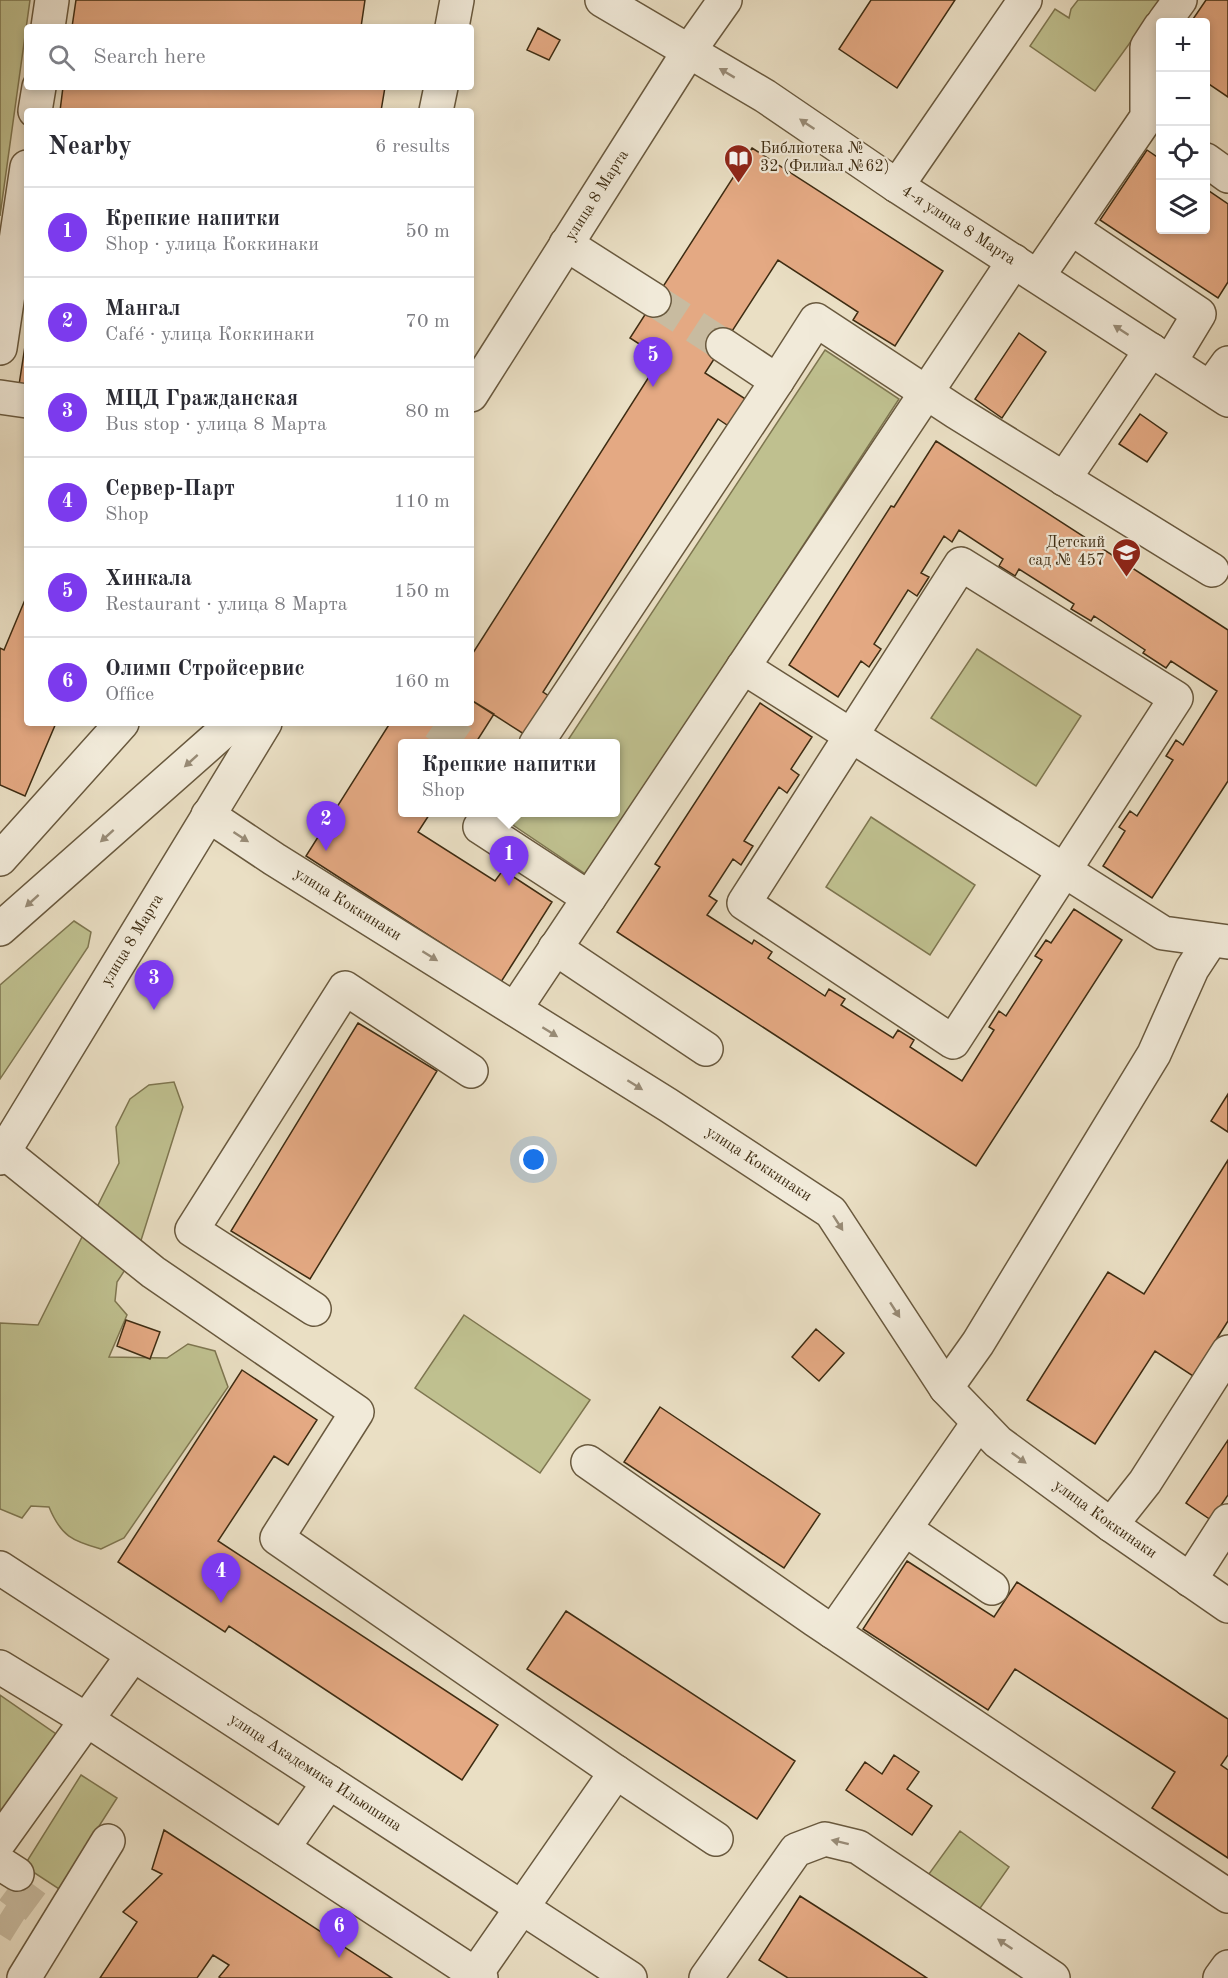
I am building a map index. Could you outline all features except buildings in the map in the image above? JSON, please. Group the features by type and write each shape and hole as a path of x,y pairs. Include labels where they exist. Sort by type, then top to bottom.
{"street":[{"path":"48,24 52,0"},
{"path":"453,24 457,0"},
{"name":"4-я улица 8 Марта","path":"602,0 765,96 897,186 1161,356 1222,383"},
{"name":"улица 8 Марта","path":"474,390 689,51 725,0"},
{"path":"897,186 1025,0"},
{"path":"1167,18 1180,0"},
{"path":"515,1009 926,393 1026,268 1071,228 1154,123 1147,47 1156,34"},
{"path":"36,108 38,90"},
{"path":"437,108 440,90"},
{"path":"1210,163 1228,176"},
{"path":"0,348 24,187"},
{"path":"1064,479 1161,356 1199,314 1071,228"},
{"path":"566,244 654,300"},
{"path":"539,739 816,320 926,393 1212,570"},
{"path":"723,345 777,381"},
{"path":"0,397 24,401"},
{"path":"961,564 1176,698 1064,870 953,1042 744,903 961,564"},
{"path":"743,667 1163,933 1220,941"},
{"path":"0,859 119,726"},
{"path":"0,930 230,726"},
{"name":"улица 8 Марта","path":"2,1155 263,726"},
{"name":"улица Коккинаки","path":"208,815 274,859 678,1112 831,1212 946,1388 998,1442 1111,1525 1228,1606"},
{"path":"487,817 480,827 589,898"},
{"path":"946,1388 978,1343 1154,1054 1192,969 1220,941"},
{"path":"555,948 706,1049"},
{"path":"314,1309 192,1230 345,988 471,1071"},
{"path":"2,1155 153,1272 357,1412 277,1538 716,1839"},
{"path":"1111,1525 1145,1482 1228,1352"},
{"path":"833,1632 979,1422"},
{"path":"588,1462 833,1632 1228,1896"},
{"path":"1190,1580 1228,1521"},
{"path":"905,1529 992,1588"},
{"name":"улица Академика Ильюшина","path":"0,1568 630,1978"},
{"path":"0,1841 133,1654"},
{"path":"0,1666 87,1720 478,1976 616,1772"},
{"path":"283,1848 329,1782"},
{"path":"706,1978 796,1850 825,1839 858,1847 1053,1978"},
{"path":"24,1978 108,1841"},
{"path":"1220,1978 1228,1967"}],"green space":[{"path":"0,0 30,0 27,24 24,24 24,43 0,216"},
{"path":"1078,0 1161,0 1095,91 1030,46 1055,9 1069,18 1071,9"},
{"path":"825,350 899,399 587,875 513,825 518,817 620,817 620,739 569,739"},
{"path":"977,649 1081,716 1036,786 931,718"},
{"path":"871,817 975,885 930,955 826,887"},
{"path":"74,921 91,932 88,947 0,1079 0,985"},
{"path":"174,1082 183,1107 138,1250 117,1282 115,1301 127,1315 109,1357 167,1358 188,1344 215,1351 228,1387 124,1538 101,1549 69,1536 58,1525 49,1507 31,1506 22,1518 0,1509 0,1323 38,1325 119,1163 116,1127 130,1099 149,1085"},
{"path":"464,1315 590,1400 540,1473 415,1388"},
{"path":"0,1695 59,1736 0,1818"},
{"path":"81,1775 117,1798 59,1889 24,1866"},
{"path":"960,1831 1009,1867 976,1914 926,1878"}],"tunnel":[{"path":"654,300 723,345"},
{"path":"439,726 458,739"},
{"path":"9,1887 36,1907"},
{"path":"0,1915 19,1927"}],"place":[{"name":"Библиотека № 32 (Филиал №62)","path":"739,184"},
{"name":"Хинкала","path":"653,387"},
{"name":"Детский сад № 457","path":"1126,578"},
{"name":"Мангал","path":"326,851"},
{"name":"Крепкие напитки","path":"509,886"},
{"name":"МЦД Гражданская","path":"154,1010"},
{"name":"Сервер-Парт","path":"221,1603"},
{"name":"Олимп Стройсервис","path":"339,1958"}]}
